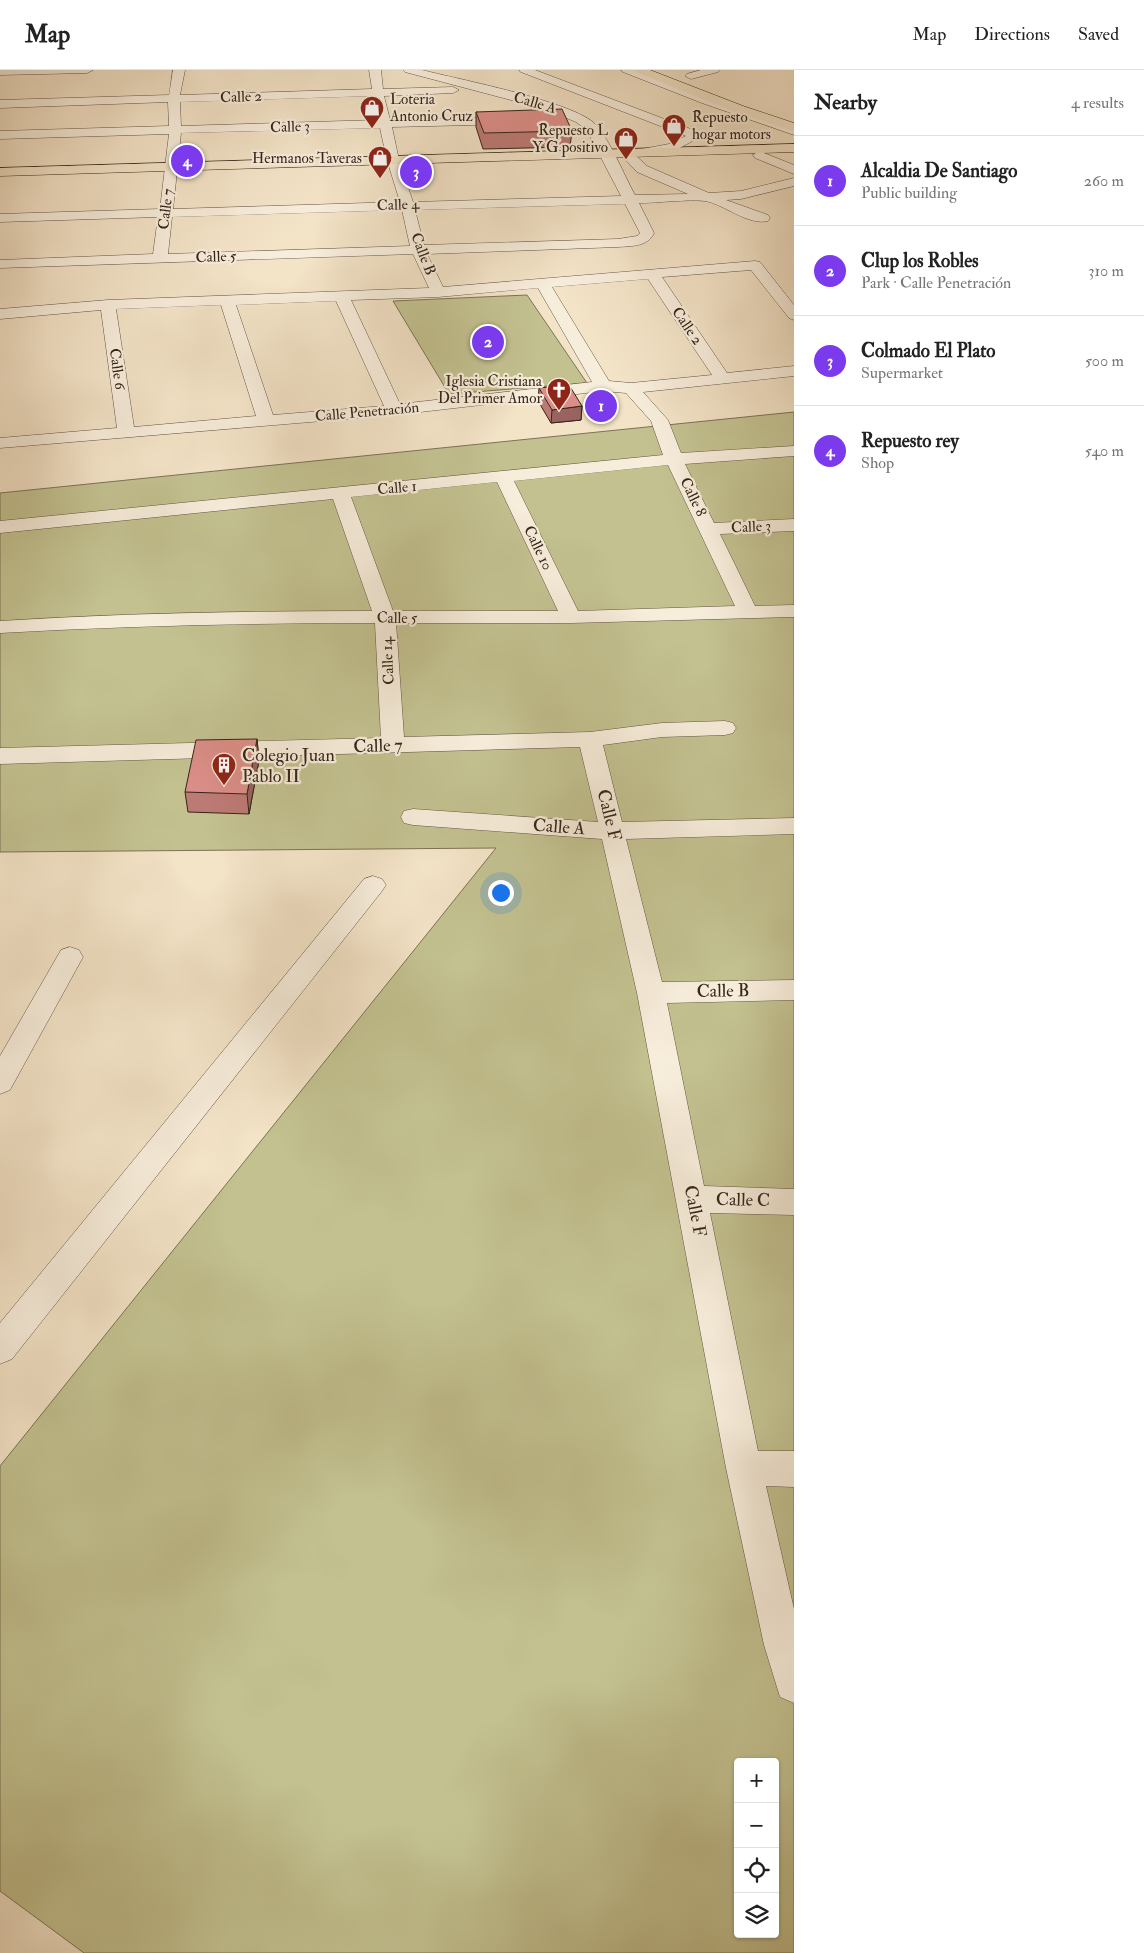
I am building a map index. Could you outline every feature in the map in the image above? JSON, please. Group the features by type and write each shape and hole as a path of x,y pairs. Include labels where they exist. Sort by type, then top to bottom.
{"main road":[{"path":"640,70 744,107 794,120"},
{"path":"658,70 794,127"},
{"path":"758,152 771,146 780,138 780,130 774,124"},
{"path":"609,156 630,158 758,152 794,148"},
{"path":"0,172 394,163 609,156 646,152 758,152 794,154"},
{"path":"0,176 171,169"}],"street":[{"path":"0,72 87,70"},
{"name":"Calle 7","path":"160,259 175,130 174,98 179,70"},
{"name":"Calle B","path":"375,70 378,93 394,163 407,204 418,250 438,292"},
{"name":"Calle A","path":"409,70 549,106 580,119 590,127 609,156 647,233 641,240"},
{"path":"524,70 692,134 692,138 682,143 646,152"},
{"path":"626,70 706,101 794,131"},
{"path":"714,70 687,75 721,89"},
{"name":"Calle 2","path":"0,104 482,89"},
{"path":"775,108 794,115"},
{"path":"551,119 580,119"},
{"name":"Calle 3","path":"0,135 522,120"},
{"path":"758,152 794,170"},
{"path":"630,158 642,169 763,218"},
{"name":"Calle 4","path":"0,218 407,204 711,197 741,195 794,182"},
{"name":"Calle 5","path":"0,264 618,243 641,240"},
{"path":"0,314 108,305 438,292 755,265 794,315"},
{"name":"Calle 2","path":"652,273 722,378"},
{"path":"542,282 603,386"},
{"path":"342,296 394,410"},
{"path":"227,300 266,421"},
{"name":"Calle 6","path":"108,305 126,432"},
{"name":"Calle Penetración","path":"0,443 394,410 603,386 631,388 794,371"},
{"name":"Calle 8","path":"631,388 658,420 674,460 748,612"},
{"name":"Calle 1","path":"0,527 674,460 794,451"},
{"name":"Calle 10","path":"504,478 571,617"},
{"name":"Calle 14","path":"340,493 385,618 393,746"},
{"name":"Calle 3","path":"709,529 794,525"},
{"name":"Calle 5","path":"0,627 98,621 236,617 571,617 794,610"},
{"name":"Calle 7","path":"0,756 590,739 662,730 725,728"},
{"name":"Calle F","path":"590,739 651,993 693,1199 744,1468 783,1646 794,1683"},
{"name":"Calle A","path":"413,817 613,831 794,826"},
{"path":"0,1348 373,885"},
{"path":"0,1082 70,957"},
{"name":"Calle B","path":"651,993 794,990"},
{"name":"Calle C","path":"693,1199 794,1202"},
{"path":"744,1468 794,1469"}],"shaded area":[{"path":"527,295 587,383 449,394 393,301"},
{"path":"794,412 794,1953 84,1953 0,1891 0,1466 496,848 0,852 0,493"}],"building":[{"path":"562,109 572,131 484,133 476,112"},
{"path":"569,385 582,406 552,410 539,388"},
{"path":"257,739 247,794 185,792 196,740"}],"place":[{"name":"Loteria Antonio Cruz","path":"372,129"},
{"name":"Repuesto hogar motors","path":"674,147"},
{"name":"Repuesto L Y G positivo","path":"626,160"},
{"name":"Repuesto rey","path":"187,161"},
{"name":"Colmado El Plato","path":"416,172"},
{"name":"Hermanos Taveras","path":"380,179"},
{"name":"Clup los Robles","path":"488,342"},
{"name":"Alcaldia De Santiago","path":"601,406"},
{"name":"Iglesia Cristiana Del Primer Amor","path":"559,411"},
{"name":"Colegio Juan Pablo II","path":"224,786"}]}
